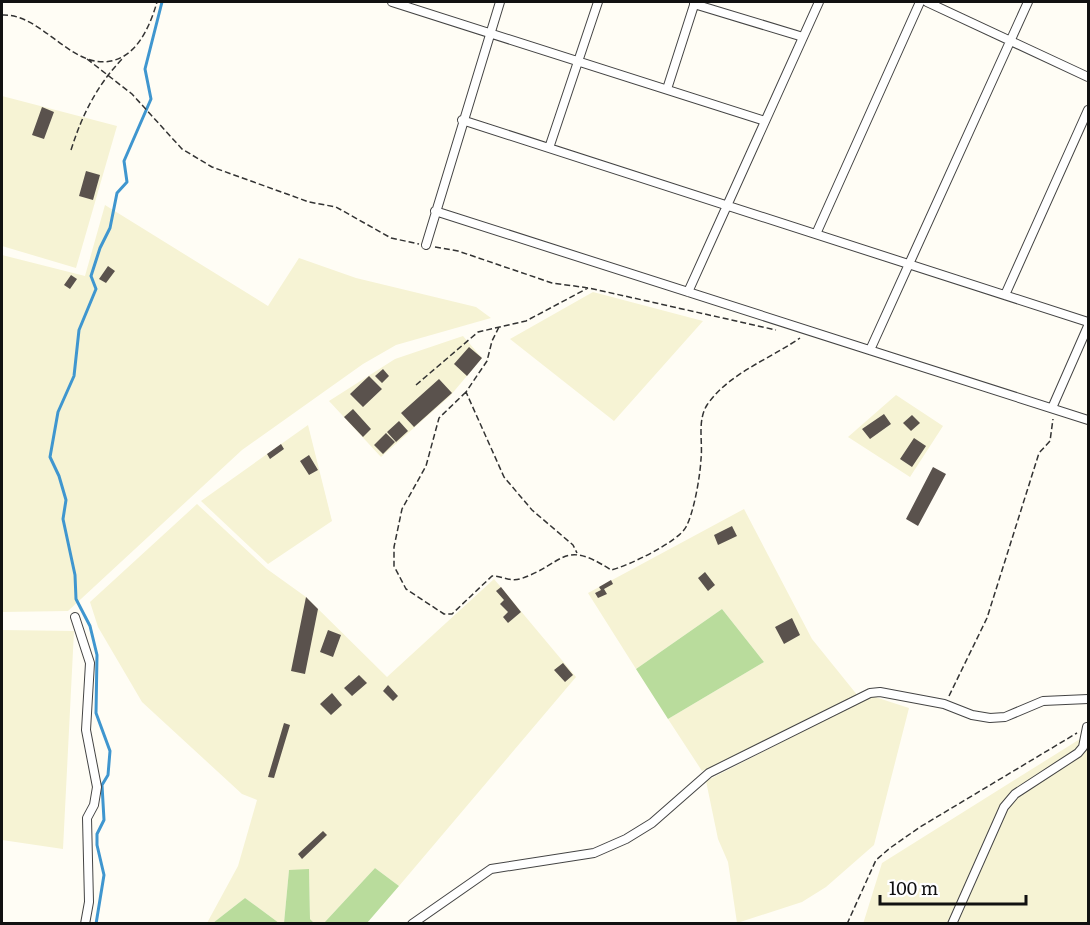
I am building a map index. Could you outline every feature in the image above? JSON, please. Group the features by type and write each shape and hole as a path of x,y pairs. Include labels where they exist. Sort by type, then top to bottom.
{"street":[{"path":"392,2 765,121"},
{"path":"426,245 462,120 500,2"},
{"path":"549,148 598,2"},
{"path":"688,292 819,2"},
{"path":"816,234 920,2"},
{"path":"927,2 1089,77"},
{"path":"870,350 1028,2"},
{"path":"667,89 695,3 803,37"},
{"path":"1005,295 1089,110"},
{"path":"462,120 1089,324 1052,408"},
{"path":"435,211 1089,420"},
{"path":"75,617 90,663 86,730 97,787 94,805 87,818 89,902 85,924"},
{"path":"412,924 491,869 594,853 626,839 652,823 709,773 870,693 880,692 944,704 972,715 998,718 1043,701 1089,699"},
{"path":"952,924 1004,807 1015,794 1078,753 1083,747 1087,728"}],"path":[{"path":"70,150 82,117 107,75 135,47 147,28 157,2"},
{"path":"2,15 10,15 24,21 87,59 105,63 124,58"},
{"path":"416,385 478,332 526,321 551,310 589,288"},
{"path":"499,327 492,341 487,361 466,392 440,418 426,466 402,509 394,547 394,566 406,590 444,614 452,614 492,576 507,580 520,579 568,555 578,554 590,557 611,570 677,537 686,528 689,518 702,459 701,422 706,408 732,378 810,331"},
{"path":"466,392 504,477 531,510 573,545 578,554"},
{"path":"944,704 987,618 1039,453 1050,441 1054,430 1052,408"},
{"path":"847,924 876,860 890,848 920,827 1087,728"}],"shaded area":[{"path":"2,96 117,126 76,268 2,246"},
{"path":"105,205 268,306 299,258 356,278 476,307 491,318 396,345 363,364 242,450 68,611 2,612 2,255 85,276"},
{"path":"593,292 703,321 614,421 510,339"},
{"path":"463,336 482,358 450,396 381,457 329,401 395,359"},
{"path":"896,395 943,426 910,477 848,437"},
{"path":"308,425 332,521 268,564 201,501"},
{"path":"197,504 267,569 306,597 387,677 494,579 576,677 399,886 375,868 324,923 314,923 310,919 309,870 289,870 284,923 279,923 245,898 213,923 207,923 238,866 257,800 242,794 142,702 98,627 90,602"},
{"path":"744,509 812,639 858,696 762,746 702,771 668,719 764,662 722,609 636,669 588,593"},
{"path":"2,630 74,631 63,849 2,840"},
{"path":"872,696 909,708 874,845 826,887 802,902 737,923 728,862 718,839 706,781"},
{"path":"1088,734 1088,923 863,924 882,863"}],"green space":[{"path":"722,609 764,662 668,719 636,669"},
{"path":"375,868 399,886 367,923 324,923"},
{"path":"309,869 310,919 314,923 284,923 289,870"},
{"path":"245,898 279,923 213,923"}],"building":[{"path":"42,107 54,112 44,139 32,135"},
{"path":"86,171 100,175 93,200 79,196"},
{"path":"108,266 115,271 106,283 99,279"},
{"path":"71,275 77,279 70,289 64,285"},
{"path":"469,347 482,358 467,376 454,364"},
{"path":"383,369 389,376 382,383 375,376"},
{"path":"369,376 382,389 363,407 350,394"},
{"path":"439,379 452,393 414,427 401,413"},
{"path":"353,409 371,429 363,437 344,417"},
{"path":"884,414 891,424 870,439 862,429"},
{"path":"912,415 920,423 911,431 903,423"},
{"path":"399,421 408,431 396,442 387,432"},
{"path":"386,433 395,442 383,454 374,445"},
{"path":"914,438 926,446 912,467 900,459"},
{"path":"281,444 284,449 270,459 267,454"},
{"path":"309,455 318,470 309,475 300,461"},
{"path":"933,467 946,474 918,526 906,519"},
{"path":"732,526 737,536 718,545 714,535"},
{"path":"705,572 715,585 708,591 698,578"},
{"path":"611,580 613,584 604,589 607,594 598,598 595,593 601,590 599,587"},
{"path":"501,587 521,612 508,623 503,617 508,612 500,604 504,600 496,591"},
{"path":"306,597 318,609 305,674 291,671"},
{"path":"792,618 800,635 784,644 775,627"},
{"path":"328,630 341,635 333,657 320,652"},
{"path":"563,663 573,675 565,682 554,670"},
{"path":"359,675 367,683 352,696 344,688"},
{"path":"388,685 398,696 393,701 383,691"},
{"path":"332,693 342,705 331,715 320,704"},
{"path":"284,723 290,725 274,778 268,777"},
{"path":"323,831 327,835 302,859 298,854"}],"waterway":[{"path":"96,924 104,875 97,845 97,834 104,820 102,785 108,775 110,751 96,713 97,655 90,626 76,599 75,575 63,519 66,500 59,476 50,457 58,412 74,376 79,330 96,289 91,276 100,248 110,228 117,193 127,182 124,161 151,99 145,69 162,2"}]}
